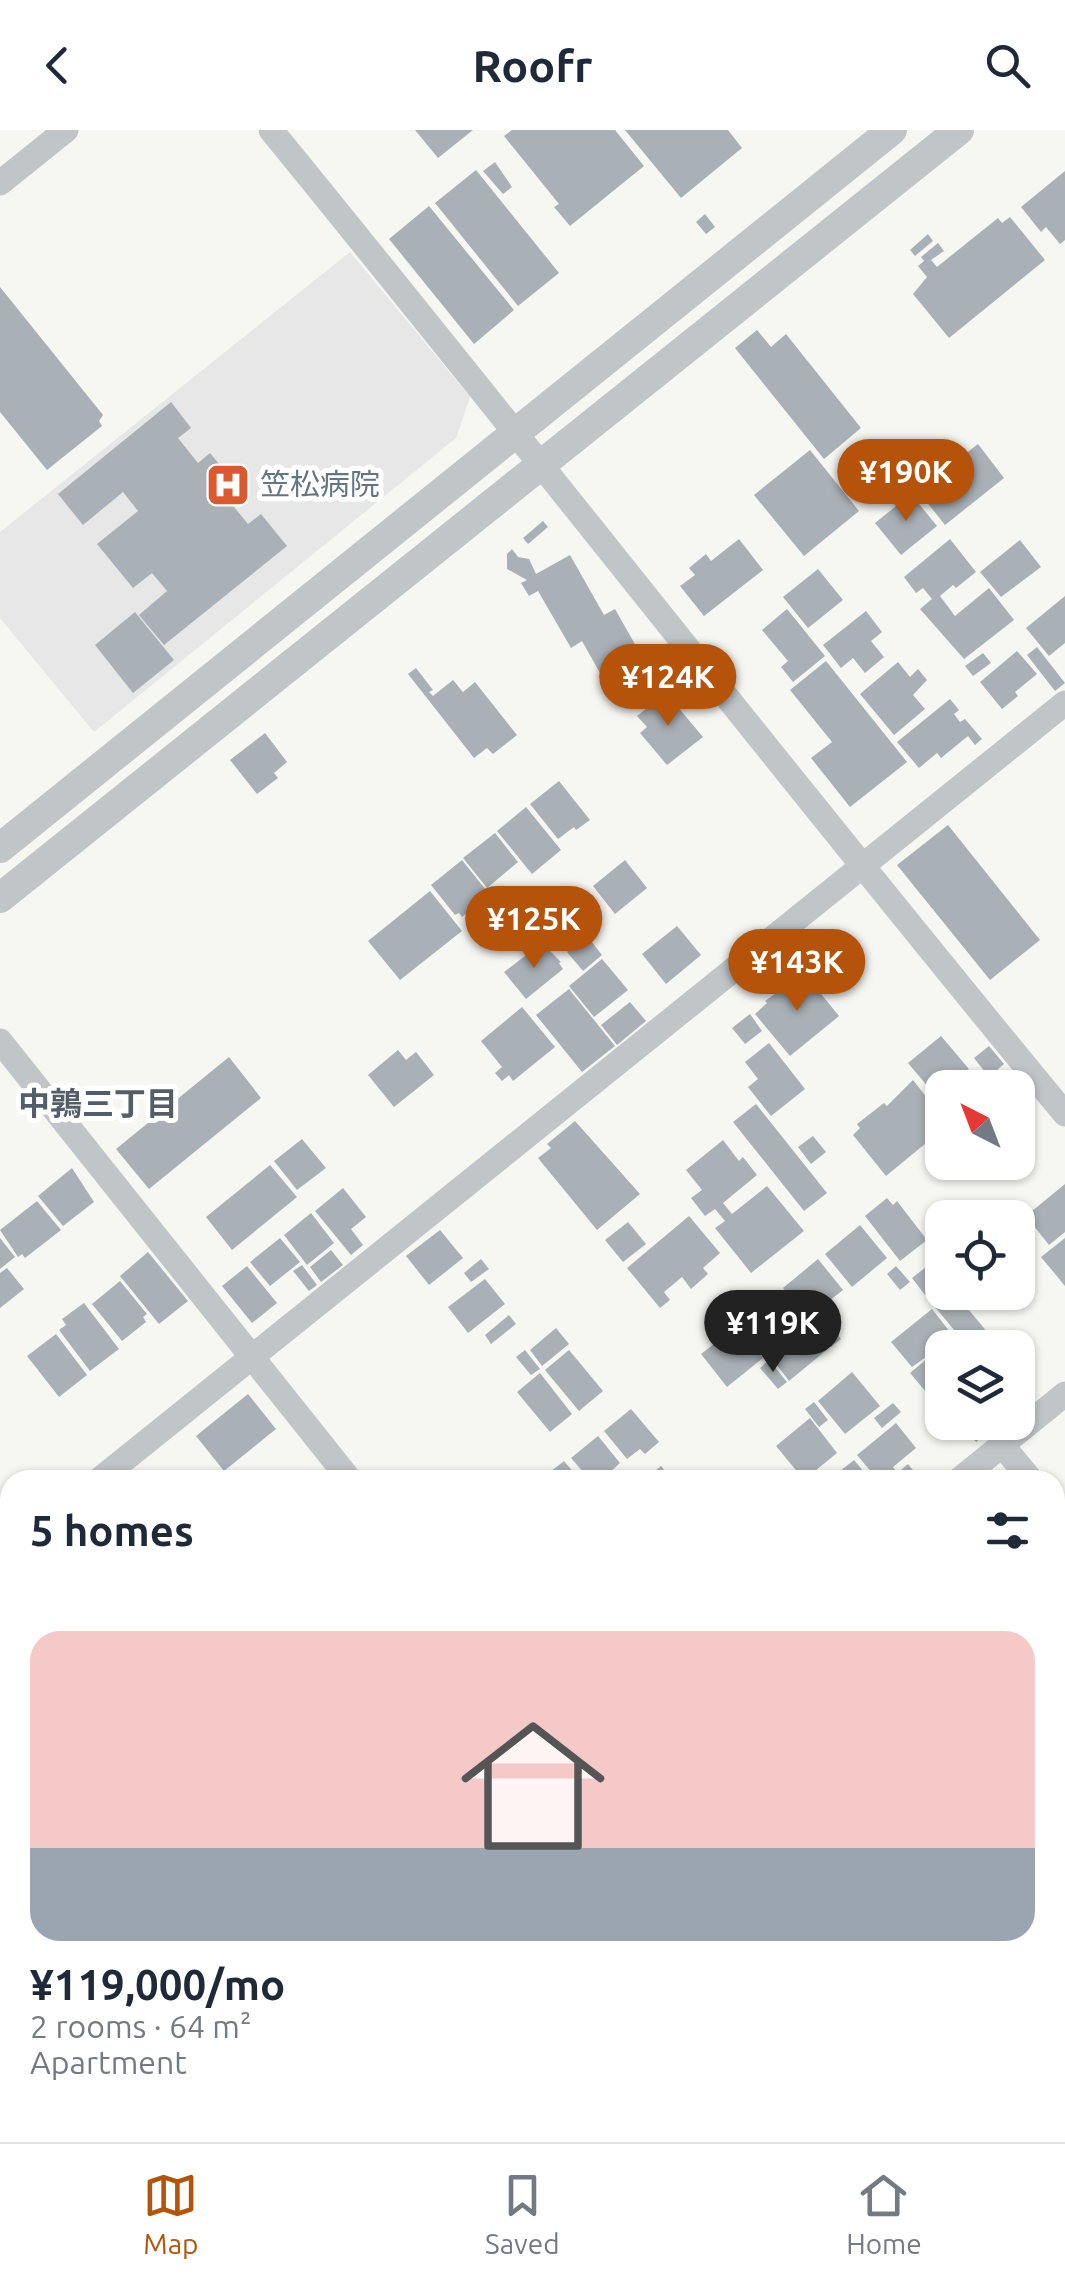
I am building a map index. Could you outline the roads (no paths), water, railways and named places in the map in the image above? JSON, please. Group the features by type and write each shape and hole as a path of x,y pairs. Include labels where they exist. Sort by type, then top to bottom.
{"street":[{"path":"0,183 66,130"},
{"path":"272,130 518,432 860,866 1065,1114"},
{"path":"0,848 892,130"},
{"path":"0,898 959,130"},
{"path":"112,1470 1065,703"},
{"path":"0,1041 342,1470"},
{"path":"971,1470 1065,1394"},
{"path":"1002,1445 1023,1470"}],"place":[{"name":"笠松病院","path":"228,485"}],"district":[{"name":"中鶉三丁目","path":"98,1104"}]}
